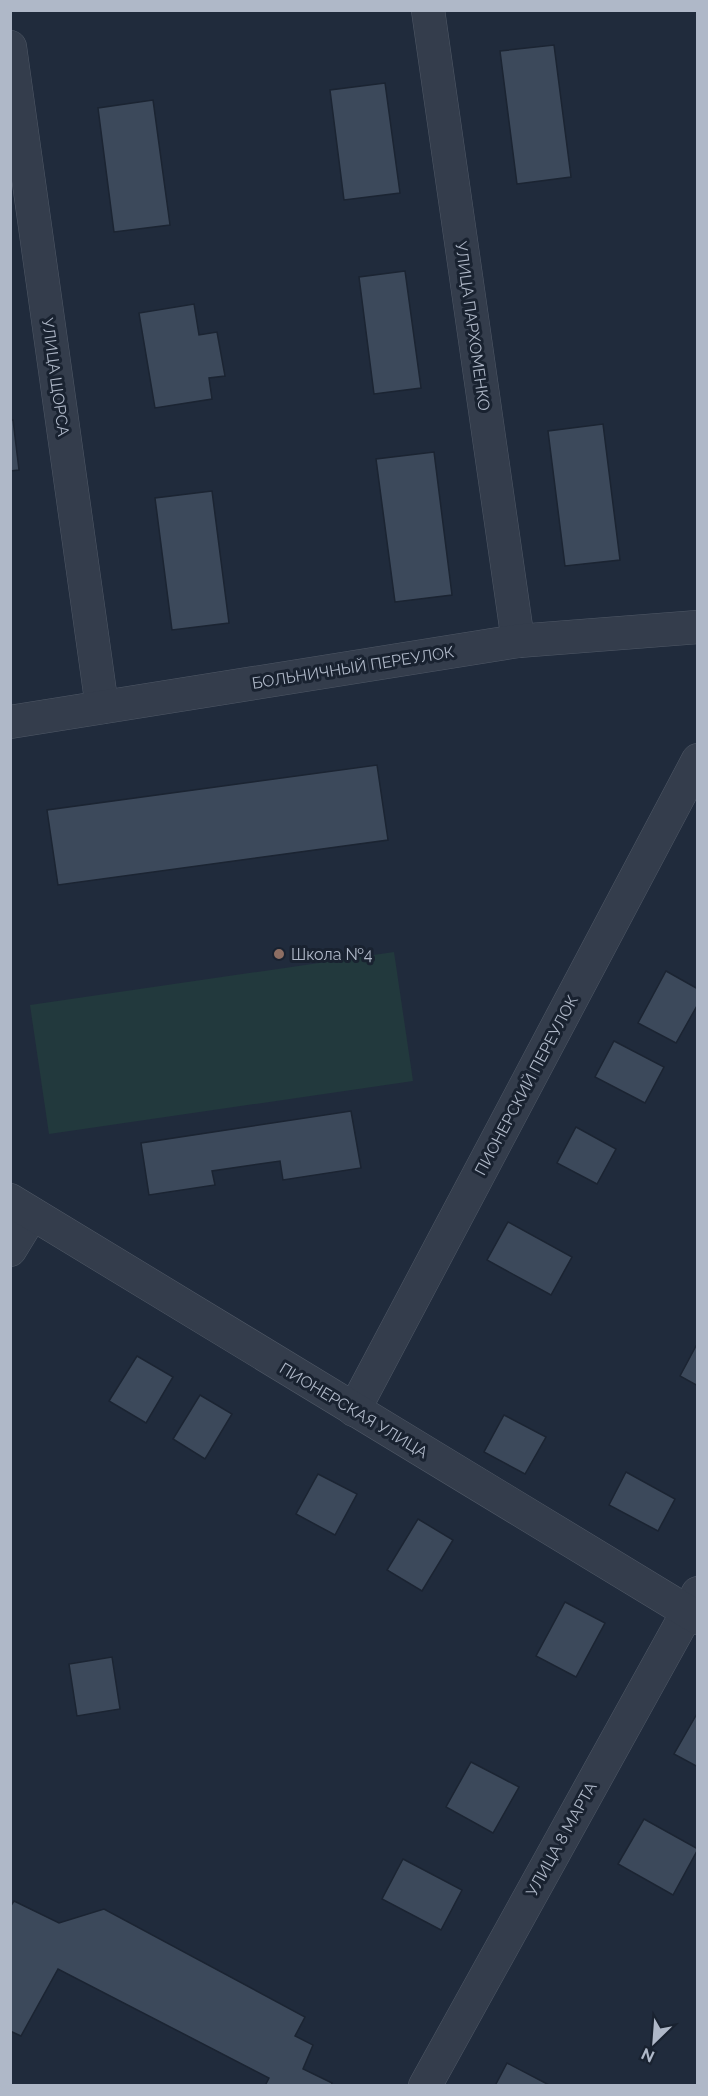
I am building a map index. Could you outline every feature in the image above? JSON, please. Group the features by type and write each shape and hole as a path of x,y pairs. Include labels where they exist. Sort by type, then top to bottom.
{"street":[{"name":"УЛИЦА ПАРХОМЕНКО","path":"428,10 518,641"},
{"name":"УЛИЦА ЩОРСА","path":"10,47 102,707"},
{"name":"БОЛЬНИЧНЫЙ ПЕРЕУЛОК","path":"10,722 518,641 698,627"},
{"name":"ПИОНЕРСКИЙ ПЕРЕУЛОК","path":"354,1410 698,760"},
{"name":"ПИОНЕРСКАЯ УЛИЦА","path":"21,1207 354,1410 694,1608"},
{"path":"10,1250 21,1207"},
{"name":"УЛИЦА 8 МАРТА","path":"425,2085 694,1608"}],"green space":[{"path":"394,952 413,1081 49,1134 30,1005"}],"building":[{"path":"554,45 571,177 517,184 500,51"},
{"path":"385,83 400,193 344,200 330,90"},
{"path":"153,100 170,225 114,232 98,108"},
{"path":"405,271 421,388 374,394 359,277"},
{"path":"194,304 199,335 217,332 225,376 209,378 212,399 155,408 139,313"},
{"path":"10,420 13,420 19,470 10,471"},
{"path":"603,424 620,560 565,566 548,431"},
{"path":"434,452 452,595 395,602 376,459"},
{"path":"212,491 229,623 172,630 155,498"},
{"path":"377,765 388,840 58,885 47,810"},
{"path":"666,971 698,989 698,1004 676,1043 638,1023"},
{"path":"614,1041 664,1067 645,1103 595,1077"},
{"path":"351,1111 361,1168 283,1180 280,1161 212,1171 215,1185 149,1195 141,1143"},
{"path":"576,1127 616,1149 597,1184 557,1163"},
{"path":"508,1222 572,1257 551,1295 487,1260"},
{"path":"696,1346 698,1347 698,1386 680,1376"},
{"path":"137,1356 173,1377 146,1423 109,1401"},
{"path":"200,1395 232,1414 205,1459 173,1439"},
{"path":"504,1415 546,1437 525,1474 484,1452"},
{"path":"626,1472 675,1499 658,1531 609,1505"},
{"path":"318,1474 357,1494 335,1535 296,1514"},
{"path":"418,1519 453,1540 422,1591 387,1570"},
{"path":"565,1602 605,1623 576,1677 536,1656"},
{"path":"112,1657 120,1709 77,1716 69,1664"},
{"path":"698,1712 698,1767 674,1754"},
{"path":"471,1762 519,1787 493,1833 446,1807"},
{"path":"644,1819 698,1849 673,1895 618,1864"},
{"path":"403,1859 462,1890 441,1930 382,1899"},
{"path":"14,1901 59,1923 104,1909 305,2017 295,2036 313,2045 303,2069 332,2083 331,2086 265,2086 269,2078 58,1969 21,2036 10,2031 10,1907"},
{"path":"507,2063 551,2086 495,2086"}],"place":[{"name":"Школа №4","path":"279,954"}]}
